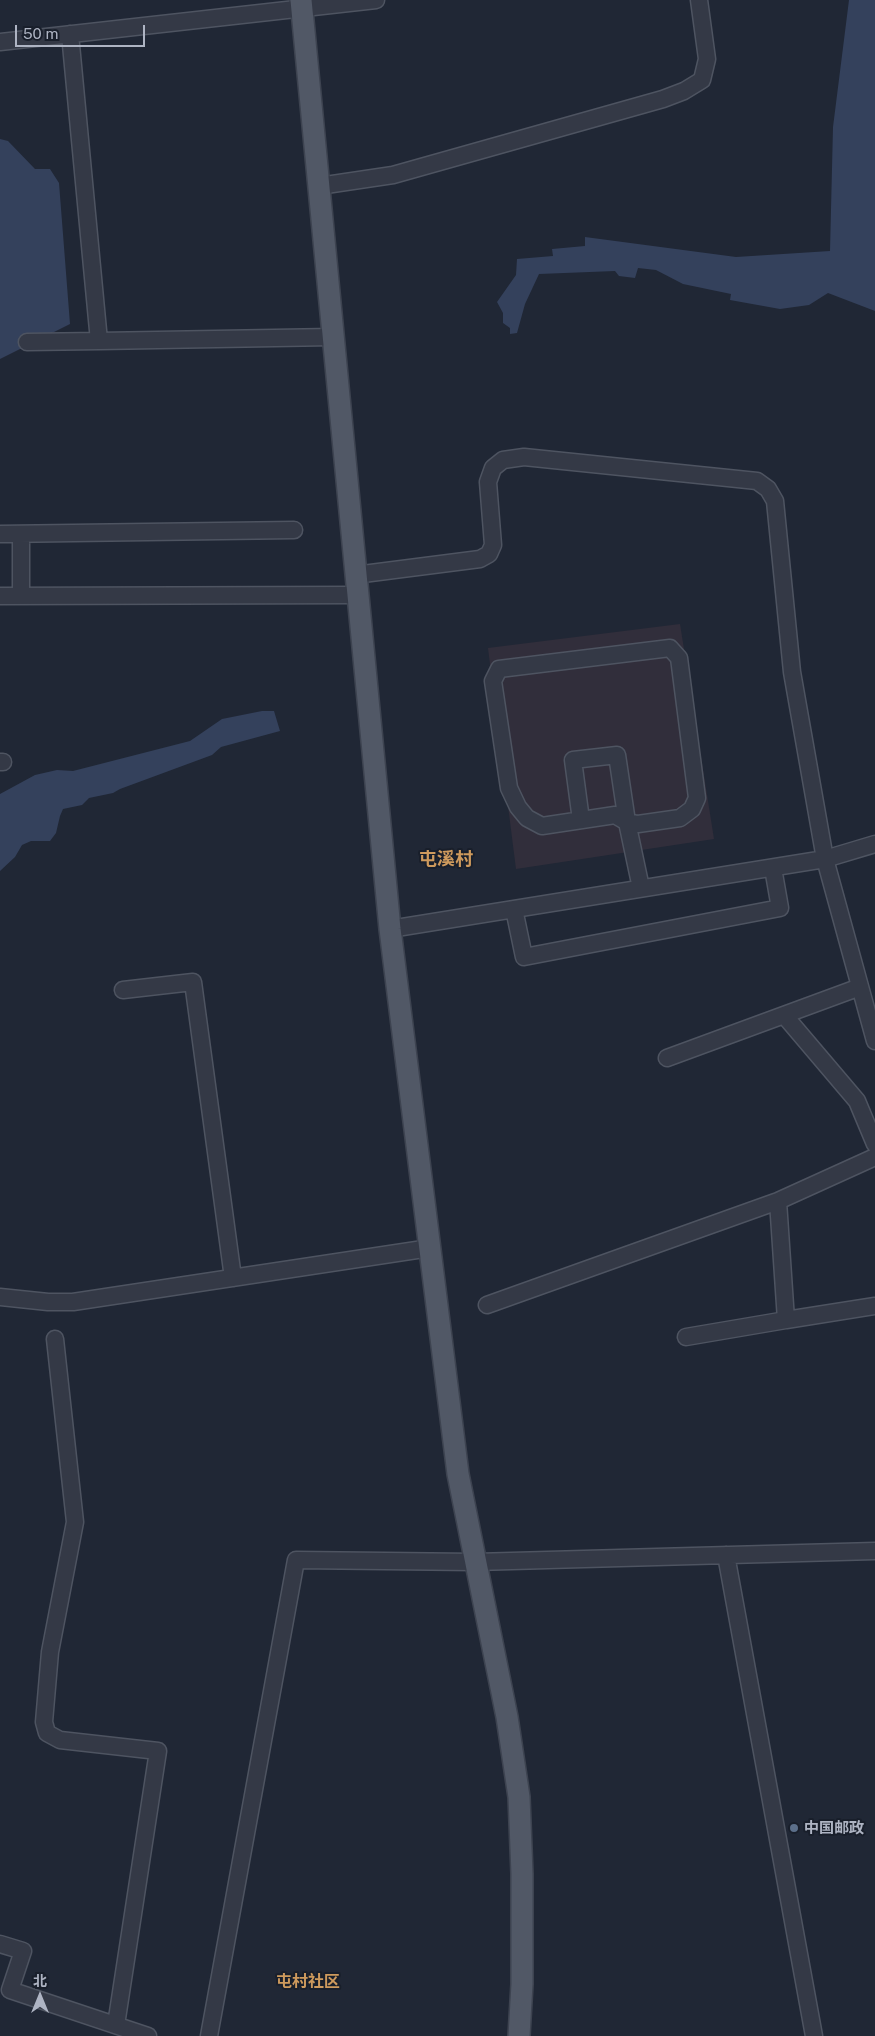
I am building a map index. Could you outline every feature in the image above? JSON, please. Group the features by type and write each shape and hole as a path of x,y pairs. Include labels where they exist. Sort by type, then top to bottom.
{"main road":[{"path":"301,4 390,929 458,1474 507,1717 519,1797 522,1874 522,1984 519,2036"}],"street":[{"path":"0,42 301,4 376,0"},
{"path":"318,186 393,175 663,99 684,91 702,80 707,59 699,0"},
{"path":"70,34 99,341"},
{"path":"27,342 333,337"},
{"path":"0,596 356,585 480,559 489,554 493,544 488,482 494,468 503,460 524,458 757,481 768,489 775,501 792,672 825,859 875,1041"},
{"path":"0,534 294,530"},
{"path":"20,534 20,596"},
{"path":"670,648 679,658 697,798 692,809 680,818 638,824 627,822 615,815 542,826 527,818 518,807 509,788 493,681 499,670 670,648"},
{"path":"580,820 573,760 617,755 627,822 641,888"},
{"path":"390,929 825,859 875,844"},
{"path":"514,909 524,957 780,908 773,868"},
{"path":"122,990 193,982 233,1278"},
{"path":"667,1058 860,987"},
{"path":"784,1015 857,1100 875,1144"},
{"path":"488,1305 778,1201 875,1157"},
{"path":"778,1201 786,1320"},
{"path":"0,1297 48,1302 73,1302 430,1248"},
{"path":"686,1338 875,1306"},
{"path":"55,1340 75,1522 50,1652 44,1722 47,1734 60,1740 158,1750 116,2025"},
{"path":"209,2036 296,1560 475,1562 875,1551"},
{"path":"726,1555 814,2036"},
{"path":"0,1944 23,1951 10,1990 148,2036"}],"shaded area":[{"path":"680,624 714,839 516,869 488,648"}],"water":[{"path":"849,0 875,0 875,311 828,293 809,305 780,309 730,300 731,294 683,284 656,270 638,268 635,278 619,276 615,271 539,274 525,304 517,333 510,334 510,328 503,323 503,313 497,302 516,275 517,259 553,256 552,249 585,246 585,237 736,257 830,251 833,127"},
{"path":"0,139 8,141 35,169 50,169 59,183 70,324 0,359"},
{"path":"262,711 274,711 280,731 221,747 212,755 113,793 89,798 82,805 63,809 56,833 50,841 31,841 22,845 15,857 0,871 0,794 35,775 57,770 73,771 190,741 222,719"}],"place":[{"name":"中国邮政","path":"794,1828"}],"district":[{"name":"屯溪村","path":"446,859"},
{"name":"屯村社区","path":"308,1982"}]}
